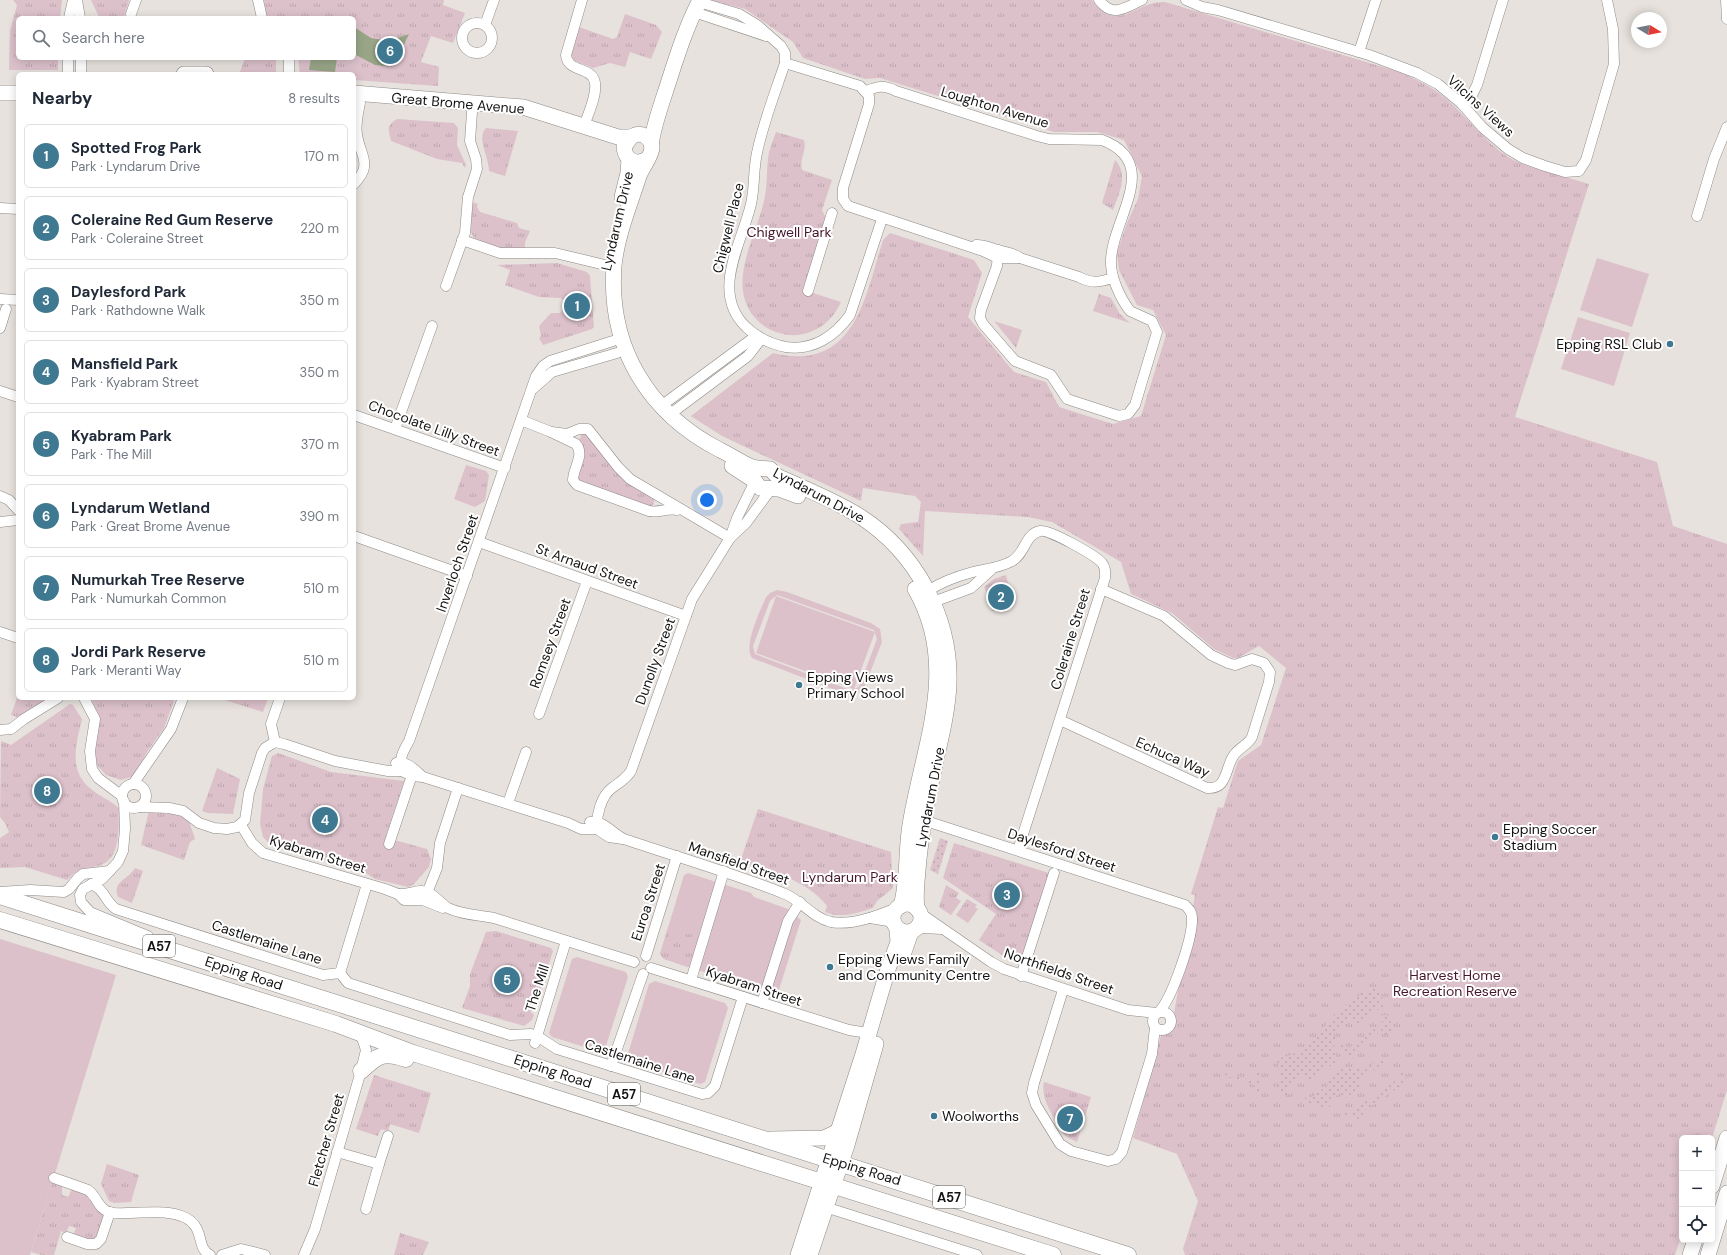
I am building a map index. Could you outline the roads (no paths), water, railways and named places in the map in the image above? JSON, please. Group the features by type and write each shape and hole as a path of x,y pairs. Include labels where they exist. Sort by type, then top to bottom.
{"main road":[{"name":"Epping Road","path":"0,896 1128,1255"},
{"name":"Epping Road","path":"0,920 360,1032 412,1053 1053,1255"},
{"path":"361,1071 380,1055 389,1054 466,1077 497,1080"}],"street":[{"path":"69,16 73,0"},
{"path":"77,0 80,16"},
{"path":"131,14 136,0"},
{"path":"258,0 262,16"},
{"path":"485,25 494,0"},
{"path":"582,0 566,55 567,62 571,66 590,73 595,79 595,91 582,131"},
{"path":"1099,0 1106,7 1118,10 1125,9 1142,0"},
{"name":"Vilcins Views","path":"1186,0 1202,7 1218,10 1360,52 1417,72 1438,84 1462,104 1482,127 1508,149 1523,158 1566,172 1578,171 1586,160 1614,64 1613,29 1607,0"},
{"name":"Vilcins Views","path":"1199,0 1218,10"},
{"path":"1360,52 1376,0"},
{"path":"1462,104 1472,94 1477,85 1503,0"},
{"path":"1726,0 1727,19"},
{"path":"693,4 772,38 783,49 785,63 860,86 868,94 869,104 842,195 845,204 852,209 968,246 985,245 996,255 1012,253 1020,258 1079,277 1088,282 1100,282 1112,274"},
{"path":"693,4 655,124 651,144 652,152 647,159 638,162 628,157 625,143 635,135 647,118 678,24 693,4"},
{"path":"68,60 68,72"},
{"path":"81,60 81,72"},
{"path":"289,60 289,72"},
{"name":"Chigwell Place","path":"785,63 759,146 750,206 729,274 729,290 735,312 744,324 758,337 786,347 798,348 822,342 842,326 850,315 882,218"},
{"path":"0,83 16,84"},
{"name":"Loughton Avenue","path":"868,94 896,91 1049,139 1102,140 1116,147 1128,160 1133,177 1130,195 1113,241 1110,262 1112,274 1130,311 1152,321 1157,332 1134,405 1128,414 1122,416 1071,401 1064,396 1051,375 1019,364 1012,359 980,318 988,286 997,266 996,255"},
{"path":"0,92 16,93"},
{"path":"356,182 361,177 365,162 356,134 357,98"},
{"name":"Great Brome Avenue","path":"357,98 473,107 523,107 582,131 615,147 628,157"},
{"path":"446,286 465,229 468,197 477,169 476,159 470,141 473,107"},
{"path":"1697,216 1714,159 1727,126"},
{"name":"Great Brome Avenue","path":"582,131 618,137 635,135"},
{"path":"635,135 646,137 651,144"},
{"name":"Lyndarum Drive","path":"610,265 610,235 628,173 628,157"},
{"name":"Lyndarum Drive","path":"647,159 640,174 610,265 604,299 619,346 635,387 661,414 678,436 704,453 736,468 758,475 770,469 774,482 786,491 856,524 883,546 926,598 945,637 948,656 948,705 923,820 916,891 918,911"},
{"path":"0,208 16,208"},
{"path":"808,291 832,213"},
{"path":"462,240 500,253 555,253 610,265"},
{"path":"0,299 16,300"},
{"path":"0,328 6,309"},
{"path":"395,429 432,326"},
{"path":"661,414 758,337"},
{"name":"Inverloch Street","path":"402,766 409,741 530,393 552,372 619,346"},
{"path":"0,391 16,396"},
{"name":"Chocolate Lilly Street","path":"356,416 504,468"},
{"path":"521,420 551,432 577,445"},
{"path":"551,432 567,434 584,428 591,431 624,473 655,493 664,501 678,506 730,538"},
{"path":"584,428 578,436 577,445 579,459 573,476 575,484 649,511 657,512 671,509 685,511"},
{"name":"Dunolly Street","path":"598,824 608,792 627,778 631,771 695,593 730,538 737,518 758,475"},
{"name":"Dunolly Street","path":"730,538 746,523 774,482"},
{"path":"649,511 657,505 658,498 655,493"},
{"path":"0,496 9,500 16,508"},
{"path":"0,522 16,520"},
{"name":"Coleraine Street","path":"926,598 937,584 1014,561 1033,534 1045,531 1054,534 1103,564 1105,572 1101,589 1018,850"},
{"path":"356,537 467,576"},
{"name":"St Arnaud Street","path":"479,542 686,616"},
{"name":"Coleraine Street","path":"926,598 971,588 980,578 994,568"},
{"name":"Romsey Street","path":"539,714 587,581"},
{"name":"Echuca Way","path":"1060,720 1207,788 1216,788 1223,782 1235,754 1249,742 1252,737 1269,682 1270,672 1264,663 1252,659 1236,665 1228,663 1212,655 1164,616 1101,589"},
{"name":"Lyndarum Drive","path":"900,906 905,889 907,844 911,818 928,741 938,682 937,658 926,598"},
{"path":"0,632 16,637"},
{"path":"0,730 7,730 15,727 24,719 55,700"},
{"path":"85,700 95,719 90,751 92,769 98,778 106,782 123,798 128,806 168,808"},
{"path":"125,829 123,798 124,790 131,784 149,762 171,729 182,700"},
{"path":"275,742 271,724 279,700"},
{"path":"106,782 140,785 160,805 183,811 199,823 214,828 226,829 241,825 245,820 249,793 262,753 265,748 275,742 335,761 388,771 402,766"},
{"path":"508,804 526,752"},
{"path":"149,762 144,802 137,807 127,820 123,851 118,862 102,880 83,889 80,895 84,907 90,912 210,962"},
{"name":"Mansfield Street","path":"402,766 423,777 568,823 582,829 598,824 610,837 623,839 724,871 784,894 800,902 819,917 831,922 844,923 900,906"},
{"path":"389,844 410,781"},
{"path":"458,788 440,843 434,873 424,894 449,908 470,915 494,918 566,941 638,969 648,972 652,968 652,962 646,956 637,958 638,969 629,1010 611,1066"},
{"name":"Daylesford Street","path":"923,820 1174,900 1185,905 1190,911 1192,918 1191,931 1174,987"},
{"name":"Kyabram Street","path":"241,825 252,843 263,853 398,894 424,894"},
{"name":"Euroa Street","path":"646,956 677,856"},
{"path":"0,892 30,890 64,892 69,889 83,874 110,871"},
{"path":"108,898 110,871"},
{"path":"691,980 724,871"},
{"path":"1021,976 1054,873"},
{"name":"Castlemaine Lane","path":"91,884 99,886 108,898 110,904 116,909 323,975 340,973 348,983 510,1035 531,1034 536,1039 557,1049 697,1094 708,1093 714,1086 743,997"},
{"path":"340,973 367,884"},
{"path":"762,1003 788,921 800,902"},
{"path":"910,904 918,911 920,923 904,929 893,915 900,906 910,904"},
{"name":"Northfields Street","path":"918,911 991,962 1021,976 1128,1010 1158,1027"},
{"name":"Mansfield Street","path":"864,918 880,918 904,929"},
{"path":"904,929 942,929"},
{"path":"828,1159 872,1038 904,929"},
{"name":"The Mill","path":"536,1039 566,941"},
{"name":"Kyabram Street","path":"652,968 872,1038"},
{"path":"1063,990 1032,1093 1036,1105 1056,1140 1065,1148 1104,1161 1111,1161 1119,1156 1124,1147 1152,1054 1158,1027 1154,1017 1169,998 1174,987"},
{"path":"1158,1027 1171,1024 1170,1015 1174,987"},
{"name":"Northfields Street","path":"1128,1010 1158,1012"},
{"path":"1158,1012 1165,1012 1170,1015"},
{"name":"Fletcher Street","path":"304,1255 315,1229 361,1071 366,1050 360,1032"},
{"path":"810,1255 820,1206 827,1184 828,1159 872,1038"},
{"path":"764,1139 824,1138 839,1131"},
{"path":"366,1208 388,1136"},
{"path":"1715,1176 1727,1138"},
{"path":"337,1152 380,1164"},
{"path":"54,1178 88,1190 103,1209 110,1212 170,1213 184,1217 196,1225 204,1249 210,1255"},
{"path":"1708,1255 1727,1193"},
{"path":"798,1255 820,1206"},
{"path":"820,1206 977,1255"},
{"path":"67,1237 87,1244 96,1244 101,1239 110,1212"},
{"path":"1690,1255 1694,1243"},
{"path":"222,1255 241,1250 265,1255"}],"place":[{"name":"Lyndarum Wetland","path":"390,51"},
{"name":"Spotted Frog Park","path":"577,306"},
{"name":"Epping RSL Club","path":"1670,344"},
{"name":"Coleraine Red Gum Reserve","path":"1001,597"},
{"name":"Epping Views Primary School","path":"799,685"},
{"name":"Jordi Park Reserve","path":"47,791"},
{"name":"Mansfield Park","path":"325,820"},
{"name":"Epping Soccer Stadium","path":"1495,837"},
{"name":"Daylesford Park","path":"1007,895"},
{"name":"Epping Views Family and Community Centre","path":"830,967"},
{"name":"Kyabram Park","path":"507,980"},
{"name":"Woolworths","path":"934,1116"},
{"name":"Numurkah Tree Reserve","path":"1070,1119"}],"park label":[{"name":"Chigwell Park","path":"789,232"},
{"name":"Lyndarum Park","path":"850,877"},
{"name":"Harvest Home Recreation Reserve","path":"1455,984"}]}
